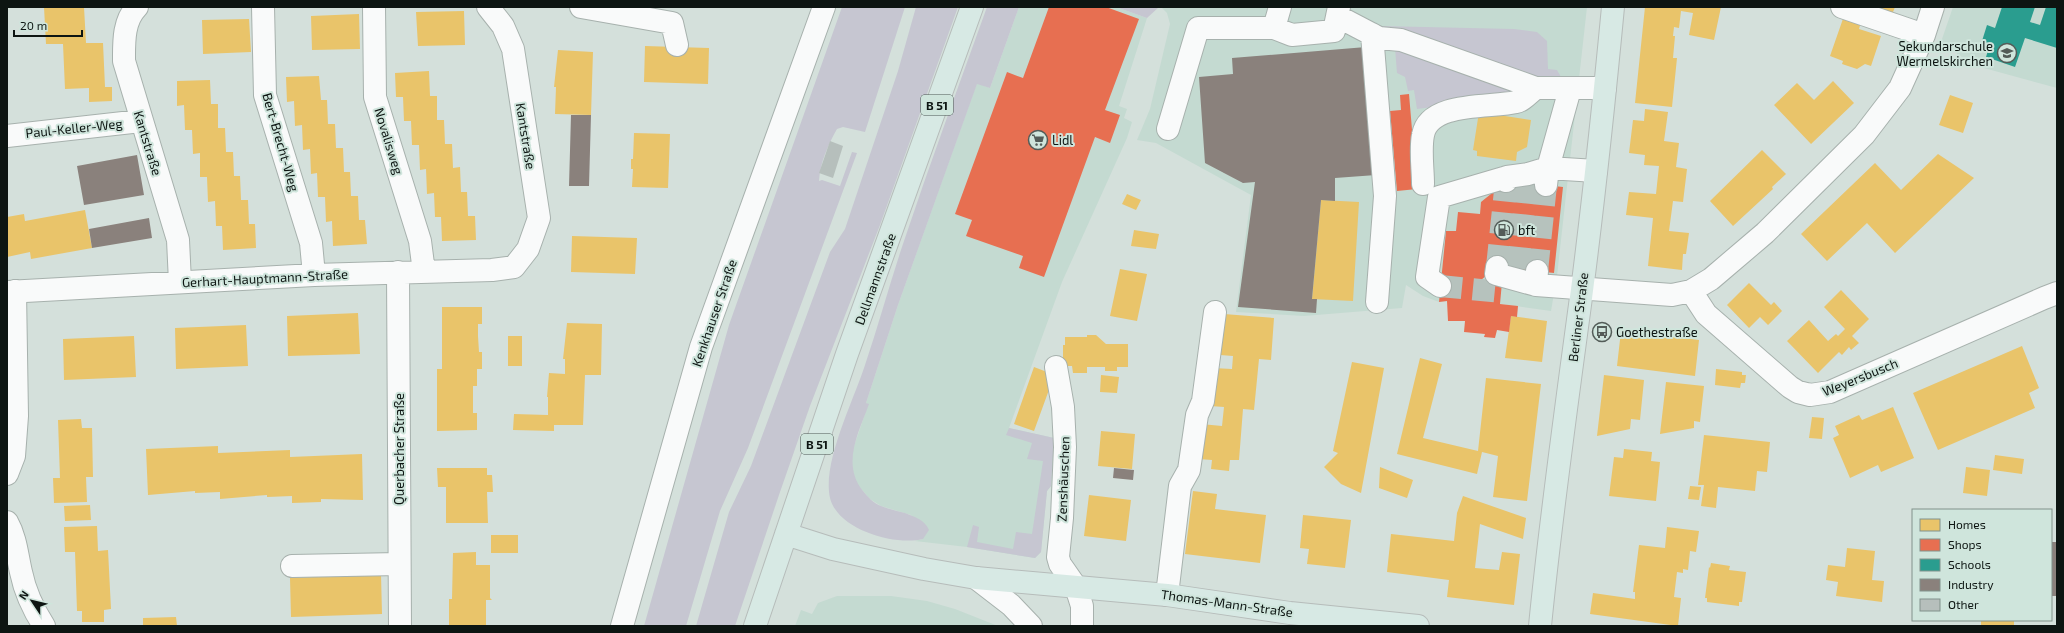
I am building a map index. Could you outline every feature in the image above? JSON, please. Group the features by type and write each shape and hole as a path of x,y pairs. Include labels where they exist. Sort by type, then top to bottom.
{"main road":[{"name":"Dellmannstraße","path":"786,534 848,354 972,7"},
{"name":"Berliner Straße","path":"1540,626 1559,459 1596,171 1613,7"},
{"name":"Thomas-Mann-Straße","path":"786,534 833,549 924,569 976,578 1167,594 1290,612 1418,626"},
{"name":"B 51","path":"755,626 786,534"}],"street":[{"name":"Bert-Brecht-Weg","path":"263,7 265,95 311,243 314,275"},
{"name":"Novalisweg","path":"374,7 375,97 420,241 424,272"},
{"name":"Kantstraße","path":"488,7 503,26 513,49 539,218 528,249 514,266"},
{"path":"581,7 672,23 677,45"},
{"name":"Kenkhauser Straße","path":"622,626 701,347 824,7"},
{"path":"1274,28 1280,7"},
{"path":"1842,7 1924,35"},
{"path":"1518,277 1582,288 1672,294 1691,291 1729,265 1765,233 1864,135 1900,88 1924,35 1933,7"},
{"name":"Kantstraße","path":"134,8 124,34 124,61 178,240 180,282"},
{"path":"1168,129 1198,28 1274,28 1292,35 1334,31 1338,12 1380,38 1401,40 1536,88 1605,88"},
{"path":"1372,34 1385,196 1377,302"},
{"path":"1440,286 1428,277 1431,191 1423,134 1432,117 1445,112 1477,106 1518,102 1536,88"},
{"path":"1527,178 1570,89"},
{"name":"Paul-Keller-Weg","path":"7,136 141,121"},
{"path":"1431,191 1527,178 1596,171"},
{"name":"Gerhart-Hauptmann-Straße","path":"7,474 14,456 17,416 11,291 314,275 492,270 514,266"},
{"name":"Querbacher Straße","path":"398,272 400,626"},
{"name":"Weyersbusch","path":"1691,291 1706,314 1779,378 1798,392 1810,395 1830,392 2044,298 2057,294"},
{"path":"1167,594 1180,486 1189,470 1197,415 1203,401 1215,312"},
{"name":"Zenshäuschen","path":"1056,367 1063,407 1065,447 1062,518 1058,556 1060,564 1076,587"},
{"path":"7,522 14,533 21,574 31,605 44,626"},
{"path":"292,566 399,564"},
{"path":"976,578 1011,605 1031,626"},
{"path":"1076,587 1082,606 1082,626"}],"shaded area":[{"path":"842,7 905,7 865,132 843,127 837,129 825,154 819,181 822,180 840,186 852,152 857,153 748,448 720,511 686,626 644,626 729,325"},
{"path":"916,7 958,7 880,225 810,406 735,626 696,626 729,512 751,466 830,252 845,229 898,71"},
{"path":"987,7 1019,7 990,88 977,84 898,305 866,403 869,404 854,448 853,470 863,491 873,502 919,519 929,530 923,539 911,541 883,538 856,527 844,519 835,509 830,498 829,483 831,467 840,431 865,365 899,256"},
{"path":"1019,7 1116,7 1147,18 1119,106 1127,109 1124,118 1132,122 1127,138 1062,282 1009,428 1054,438 1051,486 1047,491 1041,552 1035,558 967,547 915,541 923,539 911,515 881,506 870,499 855,482 852,466 852,452 868,405 866,403 898,305 977,83 990,88"},
{"path":"1116,7 1159,7 1147,18"},
{"path":"1161,7 1587,7 1557,276 1551,311 1467,299 1439,302 1423,296 1406,285 1402,308 1304,316 1236,312 1251,195 1156,143 1137,140 1150,109 1170,24 1167,13"},
{"name":"Sekundarschule Wermelskirchen","path":"1953,7 2057,7 2057,88 1973,65 1941,42"},
{"path":"1380,26 1514,29 1537,32 1547,41 1548,69 1557,70 1561,77 1535,78 1381,29"},
{"path":"1395,48 1517,92 1517,96 1417,109 1414,90 1408,91 1405,77 1397,73"},
{"path":"1009,428 1054,438 1051,486 1047,491 1041,552 1035,558 967,547 973,525 979,527 977,542 1013,549 1016,532 1032,534 1043,461 1027,459 1032,443 1006,435"},
{"path":"837,596 891,596 927,601 955,609 998,626 795,626 801,610 812,614 818,603"}],"building: Homes":[{"path":"44,7 84,7 86,43 103,43 105,87 112,87 112,101 89,102 89,88 65,89 63,44 46,44"},
{"path":"1645,7 1721,7 1714,40 1689,35 1693,13 1681,11 1679,28 1674,27 1673,36 1675,36 1673,58 1677,58 1672,107 1635,103"},
{"path":"1861,7 1895,7 1891,17"},
{"path":"464,11 465,45 418,46 416,12"},
{"path":"1845,13 1862,18 1859,29 1881,36 1871,66 1865,64 1857,69 1842,64 1843,61 1830,56"},
{"path":"359,14 360,49 312,50 311,16"},
{"path":"249,19 251,52 203,54 202,20"},
{"path":"645,46 709,48 708,84 644,82"},
{"path":"558,50 593,52 591,115 555,114 556,87 554,87"},
{"path":"429,71 430,96 437,96 437,120 444,120 445,144 452,144 453,168 460,167 461,192 467,192 468,216 475,216 476,240 442,241 441,217 435,217 434,193 427,194 426,169 420,170 419,145 412,145 411,121 404,121 403,97 396,97 395,73"},
{"path":"319,76 321,100 327,100 328,124 335,124 336,148 343,148 344,172 350,172 351,196 358,196 359,220 365,220 367,244 333,246 332,221 326,222 325,197 318,197 317,173 311,174 310,149 303,150 302,125 295,126 294,101 287,102 286,77"},
{"path":"210,80 211,104 218,104 218,128 225,128 226,152 233,152 234,176 240,176 241,200 248,200 249,224 255,224 256,248 223,250 222,226 216,226 215,201 208,202 207,177 200,177 200,153 193,154 192,130 185,130 184,105 177,106 177,81"},
{"path":"1833,81 1854,103 1811,144 1774,105 1797,83 1814,100"},
{"path":"1950,95 1973,103 1963,133 1939,125"},
{"path":"1645,109 1668,112 1664,141 1679,143 1676,167 1687,169 1683,202 1673,201 1669,231 1689,233 1686,254 1683,254 1682,270 1648,266 1653,218 1626,215 1629,192 1656,194 1659,166 1644,165 1645,155 1629,153 1633,120 1644,121"},
{"path":"1479,112 1531,120 1527,147 1517,152 1516,161 1477,156 1477,151 1473,150"},
{"path":"634,133 670,134 668,188 632,187 633,169 631,169 631,159 633,159"},
{"path":"1762,150 1786,174 1772,187 1773,189 1733,226 1710,201"},
{"path":"1938,154 1974,178 1895,253 1867,223 1827,261 1801,234 1875,163 1901,190"},
{"path":"1127,194 1141,200 1136,210 1122,204"},
{"path":"1321,200 1359,202 1353,301 1312,299"},
{"path":"85,210 92,248 31,259 30,252 7,257 7,217 24,214 25,221"},
{"path":"1134,230 1159,234 1156,249 1131,246"},
{"path":"572,236 637,238 635,274 571,272"},
{"path":"1120,269 1147,274 1137,321 1110,316"},
{"path":"1749,283 1771,305 1774,302 1782,311 1768,325 1760,317 1749,328 1727,305"},
{"path":"1841,290 1869,319 1852,336 1859,343 1851,350 1849,347 1842,355 1839,352 1818,373 1787,341 1809,320 1828,341 1836,334 1838,336 1845,329 1824,307"},
{"path":"442,307 482,307 482,324 478,324 478,336 479,352 482,352 482,369 477,369 477,386 473,386 473,413 477,413 477,430 437,431 437,369 442,369"},
{"path":"358,313 360,354 288,356 287,316"},
{"path":"1224,314 1274,318 1271,360 1259,359 1254,410 1243,409 1239,460 1230,460 1229,471 1211,469 1212,460 1198,459 1201,424 1222,426 1224,407 1210,406 1213,368 1232,369 1233,356 1220,355"},
{"path":"1511,316 1547,321 1542,362 1505,358"},
{"path":"567,323 602,324 601,375 585,375 583,425 554,425 554,431 513,430 514,414 548,415 547,397 549,373 565,374 565,359 563,359"},
{"path":"246,325 248,366 176,369 175,328"},
{"path":"1621,331 1699,340 1695,376 1617,366"},
{"path":"1087,335 1096,335 1106,344 1128,344 1128,367 1117,367 1117,371 1105,371 1105,367 1087,367 1087,373 1073,373 1072,366 1063,366 1063,345 1065,345 1065,337 1087,337"},
{"path":"134,336 136,377 64,380 63,339"},
{"path":"508,336 522,336 522,366 508,366"},
{"path":"2022,346 2039,388 2029,393 2035,408 1938,450 1913,393"},
{"path":"1420,358 1442,364 1423,438 1478,451 1486,378 1541,384 1527,501 1493,497 1498,456 1482,452 1477,474 1397,454"},
{"path":"1352,362 1384,368 1361,493 1341,484 1324,467 1338,453 1333,451"},
{"path":"1034,367 1047,372 1050,387 1034,431 1014,424"},
{"path":"1716,369 1742,372 1742,375 1746,375 1745,383 1741,383 1740,388 1715,385"},
{"path":"1101,375 1119,377 1117,393 1100,392"},
{"path":"1604,375 1644,380 1640,420 1631,419 1630,429 1597,436"},
{"path":"1666,382 1704,386 1700,422 1694,421 1694,428 1660,434"},
{"path":"1893,407 1914,458 1881,472 1878,465 1850,478 1833,438 1839,435 1835,426 1859,415 1862,420"},
{"path":"1812,417 1824,418 1822,439 1809,438"},
{"path":"81,419 82,428 92,428 93,477 86,477 87,502 54,503 53,478 60,478 58,420"},
{"path":"1101,431 1135,434 1132,469 1098,466"},
{"path":"1704,435 1770,442 1767,472 1757,471 1755,491 1718,487 1716,508 1701,506 1704,485 1698,485"},
{"path":"218,446 218,453 290,450 290,457 362,454 363,500 321,499 321,502 292,503 292,496 267,497 267,495 220,499 220,492 195,493 195,491 148,495 146,449"},
{"path":"1624,449 1652,452 1651,461 1660,462 1656,501 1609,496 1614,457 1623,458"},
{"path":"1995,455 2024,459 2022,474 1993,470"},
{"path":"1380,467 1413,480 1407,498 1379,488"},
{"path":"1966,467 1990,470 1987,496 1963,493"},
{"path":"437,468 487,468 487,475 492,475 493,492 487,492 488,523 446,523 446,487 438,487"},
{"path":"1690,486 1701,487 1699,500 1688,499"},
{"path":"1193,491 1217,494 1215,509 1266,515 1260,563 1185,554"},
{"path":"1089,495 1131,500 1126,541 1084,536"},
{"path":"1463,496 1526,518 1523,539 1480,524 1475,568 1499,570 1502,552 1520,554 1514,605 1447,597 1449,580 1387,572 1391,534 1454,541 1457,513"},
{"path":"90,505 91,520 65,521 64,506"},
{"path":"1303,515 1351,520 1345,568 1307,564 1309,549 1300,548"},
{"path":"97,526 98,551 108,550 111,609 104,610 104,622 82,622 82,611 77,611 75,552 65,552 64,527"},
{"path":"1667,527 1699,531 1696,552 1690,551 1688,570 1683,569 1683,573 1677,572 1674,597 1681,598 1678,626 1590,614 1593,593 1635,599 1635,592 1633,592 1639,545 1665,548"},
{"path":"491,535 518,535 518,553 491,553"},
{"path":"1847,548 1875,551 1872,580 1884,581 1882,602 1836,596 1838,582 1826,580 1828,565 1845,567"},
{"path":"476,552 476,565 490,565 490,598 492,600 486,600 486,626 449,626 449,599 452,599 453,553"},
{"path":"1711,563 1730,566 1729,570 1746,572 1742,602 1739,602 1739,606 1707,602 1707,598 1705,598 1709,567 1710,568"},
{"path":"381,574 382,614 291,617 290,578"},
{"path":"176,617 177,626 143,626 143,618"},
{"path":"1981,621 2014,621 2014,626 1981,626"}],"building: Shops":[{"name":"Lidl","path":"1049,7 1106,7 1139,19 1105,110 1120,115 1110,143 1095,137 1044,277 1019,268 1023,256 966,236 972,220 955,214 1007,72 1023,78"},
{"path":"1409,94 1417,189 1397,191 1390,111 1401,110 1400,95"},
{"path":"1507,181 1563,187 1554,273 1497,267 1481,280 1502,282 1500,304 1518,306 1517,317 1511,316 1509,332 1497,330 1495,338 1484,337 1485,334 1464,332 1465,321 1448,321 1447,301 1439,302 1446,231 1456,231 1458,212 1480,214 1481,202"}],"building: Schools":[{"path":"2002,7 2035,7 2030,22 2040,25 2046,7 2057,7 2057,48 2025,38 2015,67 1986,57 1990,44 1982,41 1987,25 1995,28"}],"building: Industry":[{"path":"1366,47 1376,175 1335,178 1335,201 1321,200 1312,299 1317,299 1316,313 1238,307 1255,182 1243,183 1205,163 1199,77 1233,74 1232,58"},
{"path":"571,115 591,115 589,186 569,186"},
{"path":"137,155 144,195 84,205 77,166"},
{"path":"149,218 152,238 92,248 89,229"},
{"path":"1114,468 1134,470 1133,480 1113,478"},
{"path":"2052,542 2057,542 2057,596 2052,596"}],"building: Other":[{"path":"830,141 843,146 833,178 819,173"}],"tunnel":[{"path":"1497,267 1506,181"},
{"path":"1518,269 1527,183"},
{"path":"1537,271 1546,185"},
{"path":"1440,286 1501,292"}],"place":[{"name":"Sekundarschule Wermelskirchen","path":"2007,53"},
{"name":"Lidl","path":"1038,140"},
{"name":"bft","path":"1504,230"},
{"name":"Goethestraße","path":"1602,332"}]}
